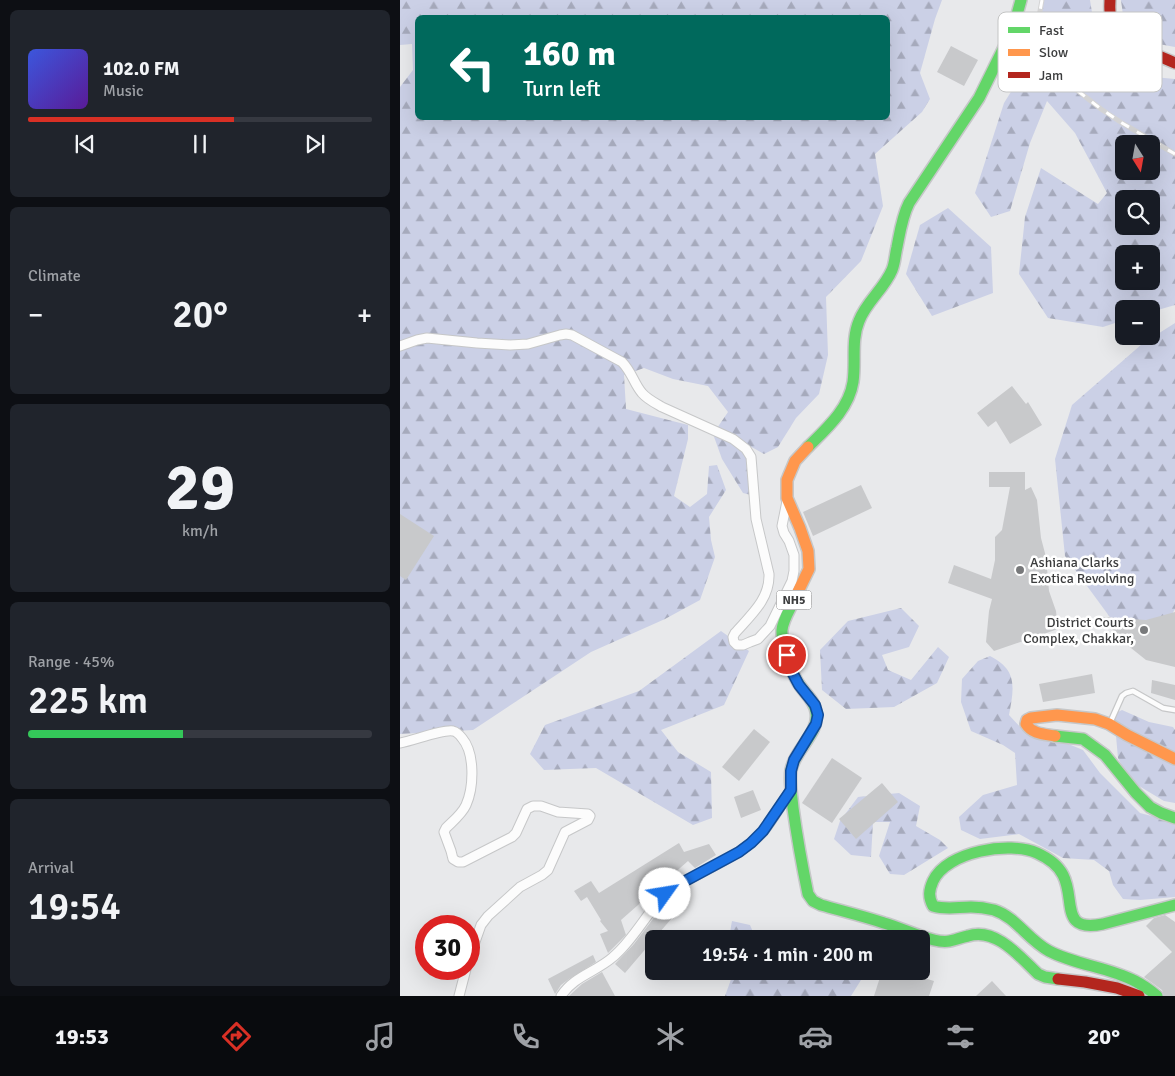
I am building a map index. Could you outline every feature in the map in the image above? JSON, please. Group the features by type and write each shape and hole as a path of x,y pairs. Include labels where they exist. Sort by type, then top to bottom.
{"main road":[{"path":"1162,57 1175,63"},
{"name":"NH5","path":"998,59 979,98 909,203 903,216 893,267 859,320 855,334 853,383 846,402 835,419 795,461 787,480 787,498 808,551 809,569 786,615 782,629 783,640 791,670 799,685 815,705 818,715 816,724 794,760 791,771 791,790 797,837 808,894 813,901 821,905 884,922 943,942 954,941 969,935 982,934 1000,940 1038,974 1045,977 1117,988 1139,996"},
{"path":"1175,759 1127,735 1110,724 1095,719 1056,715 1031,718 1026,724 1029,729 1040,734 1083,739 1105,755 1150,807 1175,818"},
{"path":"1157,996 1140,983 1114,971 1071,960 1042,947 1018,925 1001,913 973,907 941,908 933,906 929,896 930,887 934,878 945,866 956,859 970,854 1010,848 1026,849 1042,855 1058,868 1064,876 1073,918 1081,925 1097,925 1175,905"}],"street":[{"path":"400,346 428,338 510,345 528,344 560,335 572,335 622,362 629,369 641,392 652,401 733,439 746,449 750,457 756,519 769,574 769,582 767,592 761,601 735,633 733,637 737,645 743,645 758,639 770,626 792,581 794,555 782,526 787,498"},
{"path":"400,743 449,731 458,733 465,741 470,754 472,768 469,797 464,810 444,832 453,859 458,862 463,862 512,837 516,833 527,809 534,806 541,806 558,812 588,814 590,816 588,820 565,832 548,870 520,888 488,916 480,928"},
{"path":"561,996 574,981 612,958 665,894 674,887 739,852 751,843 763,831 791,790"},
{"path":"459,996 463,980"}],"lane":[{"path":"1110,724 1122,696 1133,691 1163,708 1175,710"}],"green space":[{"path":"400,0 942,0 920,73 930,99 922,112 875,154 883,206 861,261 826,297 828,355 819,394 796,418 778,447 764,454 741,441 752,467 751,495 743,493 722,459 713,434 728,412 708,386 673,379 644,368 624,375 626,409 688,425 688,439 674,496 690,507 707,494 709,466 717,465 726,490 709,517 715,557 700,600 665,619 591,652 473,730 400,734 400,87 413,70 412,44 400,45"},
{"path":"1044,0 1090,0 1092,12 1040,12"},
{"path":"1121,0 1175,0 1175,47 1162,45 1162,12 1123,12"},
{"path":"1162,78 1175,79 1175,305 1160,309 1160,300 1115,300 1115,323 1103,327 1048,318 1019,274 1025,217 1041,168 1098,204 1107,193 1075,133 1047,101 1030,143 1010,211 991,217 975,193 1004,103 1011,92 1162,92"},
{"path":"948,208 991,247 993,293 932,316 906,274 920,225"},
{"path":"1175,323 1175,609 1168,621 1112,620 1065,556 1055,459 1072,405 1141,345 1160,345 1160,333"},
{"path":"901,608 919,626 909,647 882,655 888,670 911,680 938,647 949,657 937,683 894,707 846,709 822,690 820,650 848,621"},
{"path":"721,631 749,651 724,705 661,730 678,752 711,772 712,818 693,825 596,768 544,770 530,754 545,725 639,691"},
{"path":"990,656 999,661 1010,674 1013,688 1009,715 1022,729 1054,738 1083,750 1100,773 1140,813 1175,822 1175,897 1140,900 1123,899 1113,885 1109,871 1094,860 1063,858 1019,834 980,839 961,830 959,817 983,795 1017,785 1015,753 1003,745 971,731 961,702 962,679 978,661"},
{"path":"1122,710 1149,722 1173,727 1175,730 1175,803 1164,801 1129,780 1118,758 1114,714"},
{"path":"899,793 920,806 916,826 940,840 948,848 904,875 890,874 879,856 890,822 873,822 871,857 851,855 834,839 840,821 858,797"},
{"path":"732,921 750,925 752,930 730,930"},
{"path":"731,980 861,980 851,996 725,996"}],"building":[{"path":"951,46 978,60 964,86 937,72"},
{"path":"1012,386 1026,404 1028,402 1042,425 1010,444 996,421 988,427 977,413"},
{"name":"Ashiana Clarks Exotica Revolving","path":"989,472 1025,472 1025,490 1031,487 1037,500 1049,591 1056,611 1058,629 994,651 986,642 992,599 948,583 954,565 991,579 995,560 995,537 1002,530 1010,487 989,487"},
{"path":"861,485 872,508 813,536 803,512"},
{"path":"400,514 434,536 406,580 400,576"},
{"name":"District Courts Complex, Chakkar,","path":"1175,612 1175,667 1146,660 1121,640 1102,617 1146,620"},
{"path":"1092,674 1095,693 1043,702 1039,684"},
{"path":"1152,680 1175,685 1175,700 1151,693"},
{"path":"754,729 770,742 739,781 722,767"},
{"path":"832,758 862,778 832,823 802,803"},
{"path":"882,783 898,802 856,839 839,819"},
{"path":"753,790 761,810 741,818 734,797"},
{"path":"679,843 684,852 709,844 716,855 695,868 688,861 621,920 626,935 608,953 600,934 608,931 600,921 587,897 581,901 574,891 591,881 599,893"},
{"path":"673,897 683,905 662,930 645,930 645,950 625,973 615,964 634,944 662,907"},
{"path":"1165,915 1175,922 1175,996 1164,996 1162,990 1144,977 1172,952 1146,926 1154,918"},
{"path":"593,955 596,962 561,985 555,994 548,979"},
{"path":"602,972 615,996 569,996 582,984"},
{"path":"879,980 934,981 929,996 874,996"},
{"path":"992,981 1006,996 976,996"}],"railway":[{"path":"1040,12 1042,0"},
{"path":"1079,92 1122,123 1175,154"}],"traffic: fast":[{"path":"1018,12 1021,0"},
{"path":"808,447 836,418 851,392 854,343 859,321 892,270 909,203 979,98 998,59"},
{"path":"795,598 785,618 782,630 783,643 794,675 812,702 816,712 814,727 793,762 790,775 795,819 808,894 813,901 821,905 876,920 934,940 948,941 978,934 988,936 1007,945 1038,974 1058,979"},
{"path":"1055,736 1083,739 1105,755 1150,807 1175,818"},
{"path":"1157,996 1141,984 1125,976 1070,960 1049,951 1002,913 976,907 947,908 933,906 930,900 930,890 933,881 940,871 951,862 980,851 1011,848 1037,853 1058,868 1067,885 1071,912 1074,919 1080,924 1089,926 1103,924 1175,905"}],"traffic: slow":[{"path":"795,598 809,569 808,551 787,498 787,480 795,461 808,447"},
{"path":"1055,736 1032,730 1026,724 1027,720 1057,715 1095,719 1109,724 1175,759"}],"traffic: jam":[{"path":"1110,0 1110,12"},
{"path":"1162,58 1175,63"},
{"path":"1058,979 1117,988 1139,996"}],"place":[{"name":"Ashiana Clarks Exotica Revolving","path":"1020,570"},
{"name":"District Courts Complex, Chakkar,","path":"1144,630"}],"route":[{"path":"665,894 674,887 739,852 751,843 763,831 791,790 791,771 794,760 816,724 818,715 815,705 799,685 791,670 787,655"}]}
